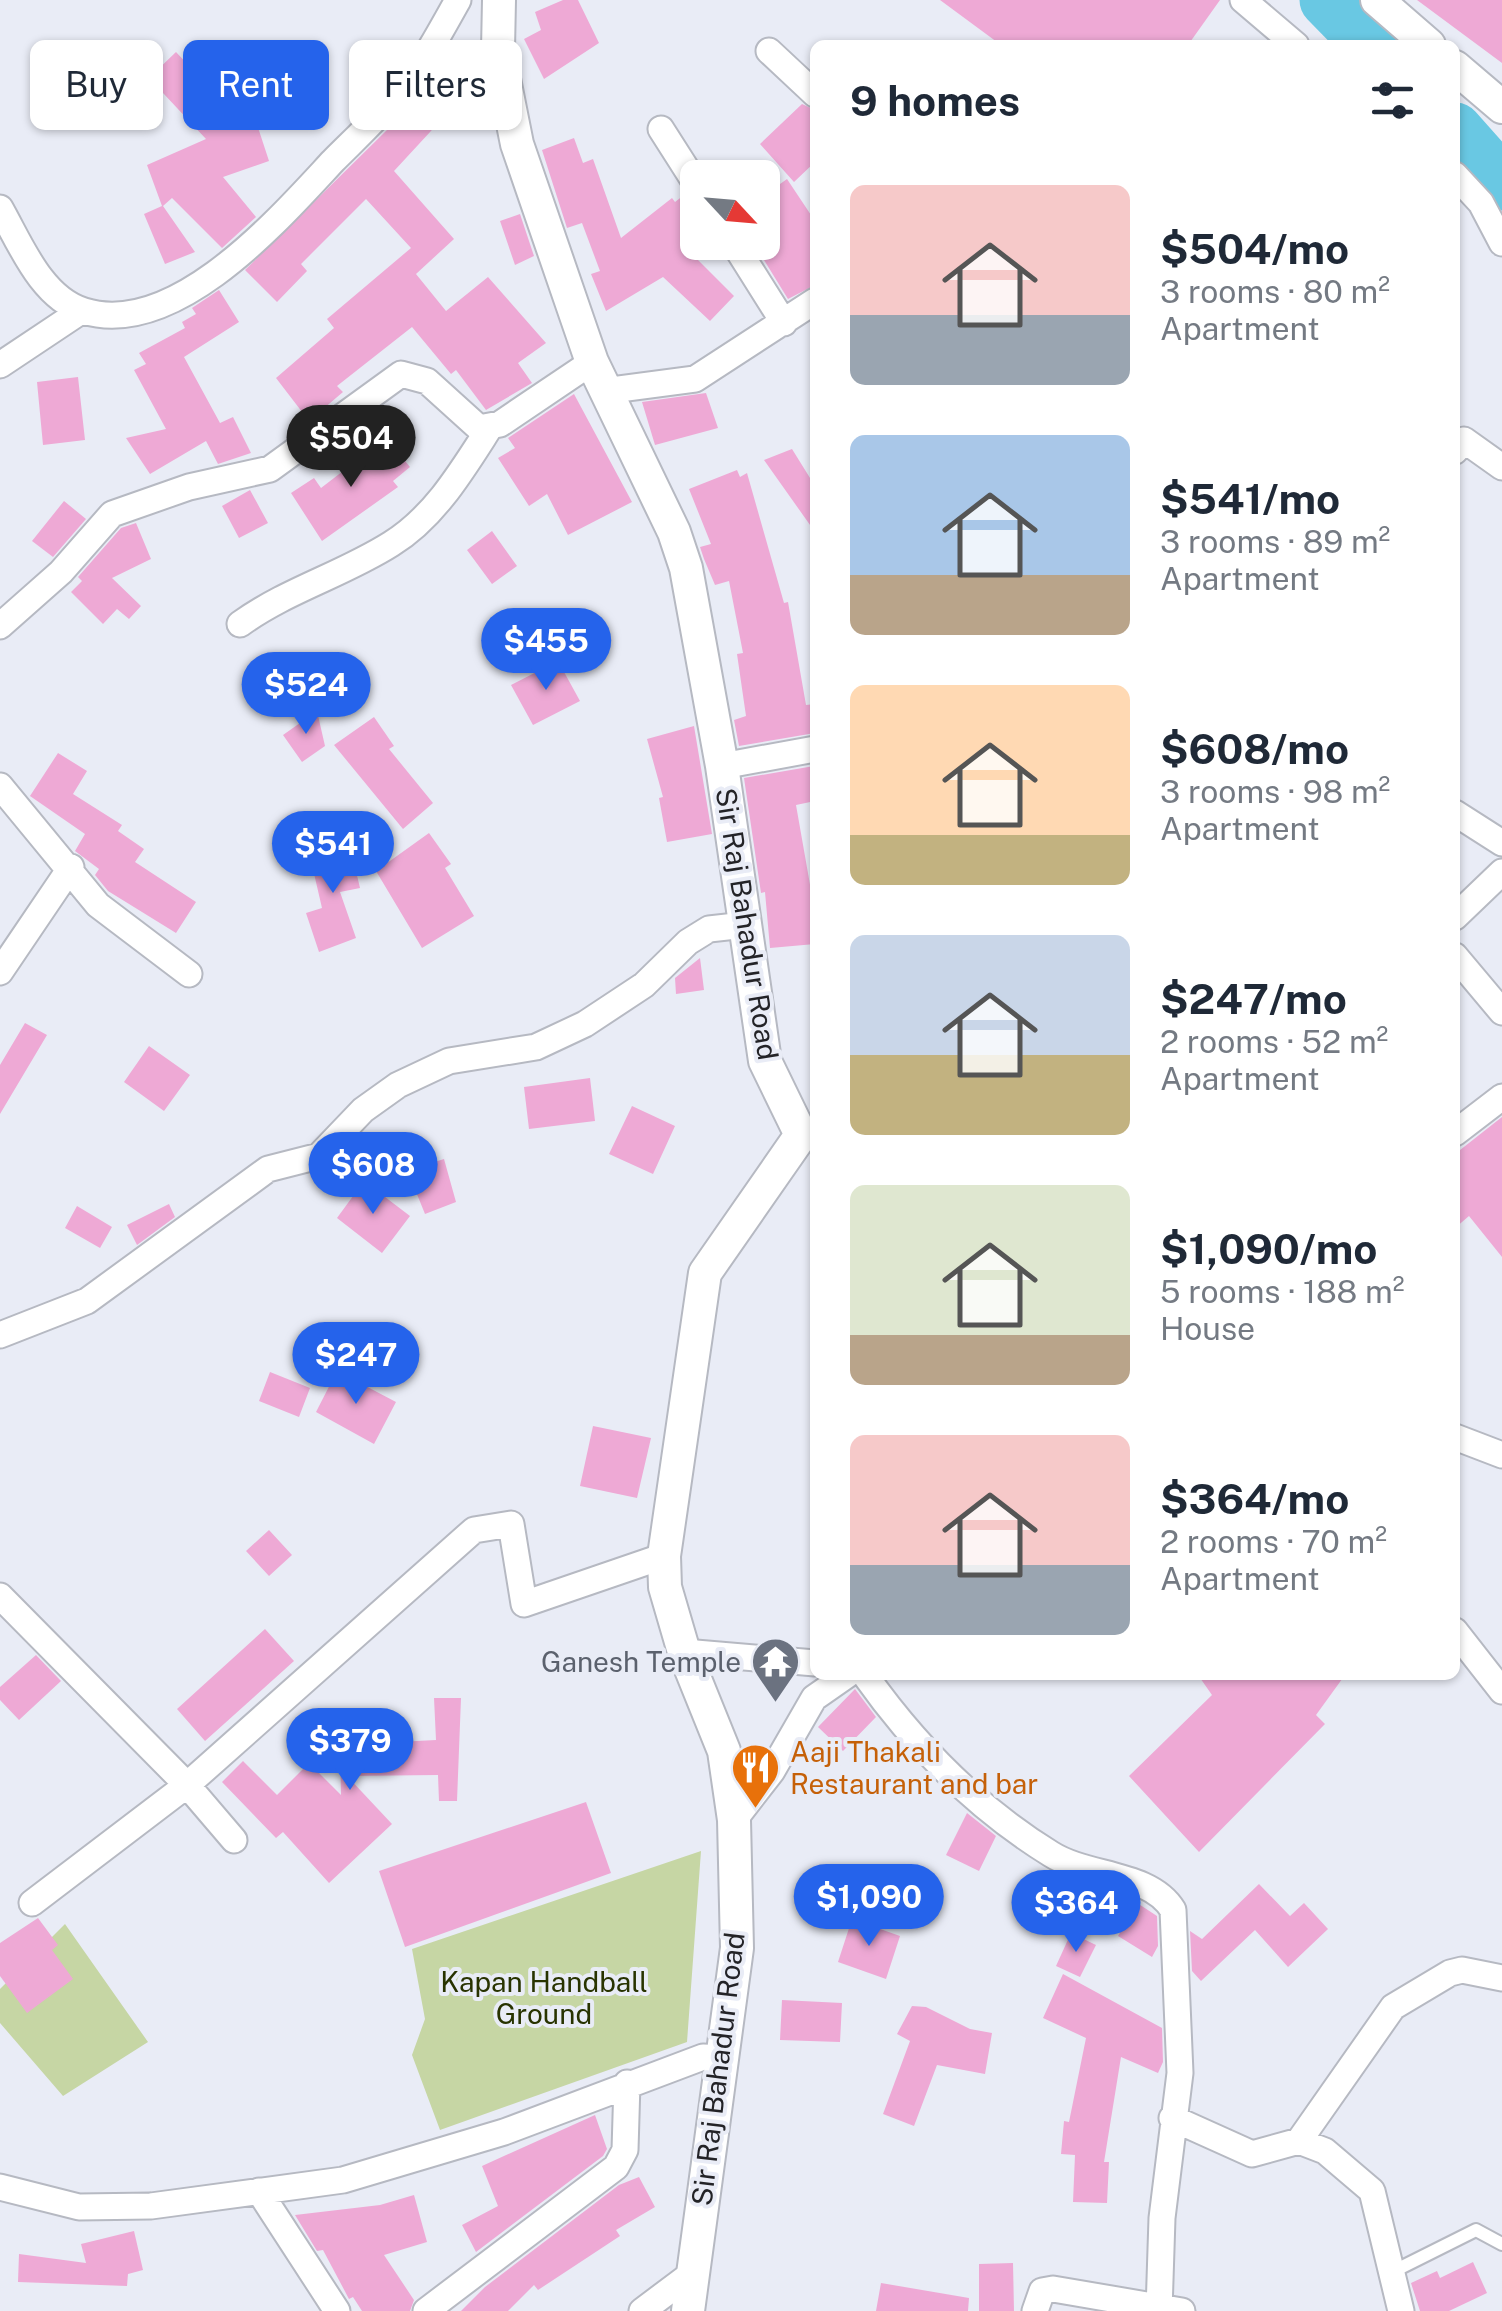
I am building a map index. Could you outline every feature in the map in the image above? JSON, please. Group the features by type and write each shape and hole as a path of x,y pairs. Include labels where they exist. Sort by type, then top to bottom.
{"street":[{"path":"0,208 49,288 81,311 105,315 148,308 180,296 227,266 271,227 402,89 458,0"},
{"name":"Sir Raj Bahadur Road","path":"498,0 498,48 517,144 598,376 674,532 686,568 722,766 766,1061 808,1143 705,1273 664,1556 665,1587 684,1652 724,1751 734,1820 736,1948 688,2311"},
{"path":"1244,0 1290,40"},
{"path":"1396,6 1425,40"},
{"path":"769,52 810,89"},
{"path":"1460,71 1502,107"},
{"path":"661,129 681,160"},
{"path":"1460,181 1480,203 1502,243"},
{"path":"744,260 784,323"},
{"path":"0,626 61,572 112,514 190,488 270,469 401,374 427,382 480,428 490,427 598,376 696,379 810,305"},
{"path":"0,365 81,311"},
{"path":"240,624 273,600 393,543 448,493 490,427"},
{"path":"1460,445 1502,466"},
{"path":"722,766 810,750"},
{"path":"0,786 71,867 98,905 189,974"},
{"path":"1460,816 1502,843"},
{"path":"0,972 71,867"},
{"path":"1460,912 1502,872"},
{"path":"0,1335 86,1301 268,1169 319,1156 363,1110 398,1085 449,1061 536,1048 585,1024 644,984 688,942 709,929 745,926"},
{"path":"1460,962 1502,1012"},
{"path":"1460,1128 1502,1097"},
{"path":"1460,1439 1502,1455"},
{"path":"32,1903 187,1785 474,1530 512,1524 524,1604 664,1556"},
{"path":"0,1596 187,1785 234,1840"},
{"path":"1460,1637 1502,1690"},
{"path":"684,1652 810,1663"},
{"path":"734,1820 772,1772 814,1698 840,1680"},
{"path":"868,1680 902,1726 983,1810 1056,1858 1159,1892 1167,1900 1177,1930 1180,2073 1172,2118 1167,2310 1054,2289 1042,2292 1035,2311"},
{"path":"1299,2141 1394,2006 1450,1973 1462,1970 1502,1978"},
{"path":"1,2188 79,2207 151,2206 311,2186 396,2167 504,2132 627,2082 703,2057 722,2058"},
{"path":"426,2311 616,2167 624,2150 627,2082"},
{"path":"1172,2118 1252,2154 1299,2141 1313,2143 1372,2191 1400,2311"},
{"path":"259,2191 336,2311"},
{"path":"642,2311 694,2272"}],"lane":[{"path":"1392,2272 1476,2230 1502,2244"}],"green space":[{"name":"Kapan Handball Ground","path":"701,1851 687,2042 440,2130 412,2055 425,2019 412,1949"},
{"path":"65,1924 148,2042 63,2096 0,2023 0,1989"}],"building":[{"path":"563,0 578,0 599,43 544,79 524,39 541,30 535,12"},
{"path":"940,0 1220,0 1192,40 994,40"},
{"path":"1417,0 1502,0 1502,63"},
{"path":"176,52 183,60 183,114 163,93 163,65"},
{"path":"802,104 810,108 810,167 794,182 780,166 780,160 774,160 760,144"},
{"path":"198,130 259,130 269,161 223,177 256,217 222,248 172,198 163,206 195,252 165,264 144,214 162,206 147,165 206,139"},
{"path":"387,130 432,130 394,171 454,239 416,274 446,311 488,277 546,343 518,363 532,383 486,410 456,370 451,374 412,327 337,386 343,392 309,421 276,378 334,328 327,319 411,248 366,199 301,264 307,271 277,302 245,270"},
{"path":"574,138 583,163 593,159 621,238 672,198 675,202 680,198 680,260 698,260 734,296 710,321 663,277 606,311 591,274 600,271 582,223 567,228 542,150"},
{"path":"787,179 810,214 810,288 788,299 764,260 780,260 780,184"},
{"path":"520,214 534,256 515,265 500,221"},
{"path":"219,290 239,322 184,357 220,423 233,417 251,453 218,464 206,441 150,474 126,438 166,429 134,370 146,364 139,353 185,328 182,322 196,314 192,308"},
{"path":"78,377 85,440 43,445 37,382"},
{"path":"706,393 718,428 655,445 642,402"},
{"path":"574,394 632,502 568,535 547,494 529,506 498,458 515,448 508,438"},
{"path":"386,438 410,467 393,481 398,487 322,541 291,493 314,478 321,488"},
{"path":"792,449 810,478 810,525 764,460"},
{"path":"737,470 740,477 747,473 784,603 788,602 806,705 810,705 810,734 739,746 734,720 746,716 737,654 743,653 729,581 715,585 700,547 711,544 689,489"},
{"path":"250,490 268,523 239,538 222,506"},
{"path":"64,501 86,519 53,557 32,541"},
{"path":"136,523 151,559 112,578 141,606 129,619 117,609 103,624 71,592 82,581 78,577 121,528"},
{"path":"492,531 517,566 492,584 467,550"},
{"path":"558,661 580,701 533,725 511,685"},
{"path":"317,711 325,746 302,762 283,735"},
{"path":"374,717 394,746 389,749 433,803 403,829 334,745"},
{"path":"694,726 712,834 667,842 659,798 663,797 647,739"},
{"path":"58,753 87,771 73,794 122,825 118,831 144,849 135,862 196,902 176,933 108,891 95,875 99,869 75,851 85,834 30,796"},
{"path":"810,767 810,802 796,805 810,885 810,944 770,948 765,892 761,893 744,778"},
{"path":"429,833 451,864 445,868 474,916 422,948 376,871"},
{"path":"350,846 360,888 340,892 356,938 319,952 306,913 322,908 309,852"},
{"path":"700,958 704,990 676,994 675,978"},
{"path":"25,1023 47,1035 0,1114 0,1065"},
{"path":"149,1046 190,1075 164,1111 124,1082"},
{"path":"590,1078 595,1121 529,1129 524,1087"},
{"path":"632,1106 675,1126 653,1174 609,1154"},
{"path":"1502,1117 1502,1257 1469,1216 1460,1224 1460,1150"},
{"path":"444,1159 456,1202 425,1214 410,1177 423,1171 422,1166"},
{"path":"364,1181 410,1216 382,1253 337,1218"},
{"path":"169,1204 175,1217 137,1245 127,1225"},
{"path":"77,1206 112,1227 100,1248 65,1228"},
{"path":"337,1371 396,1402 374,1444 316,1412"},
{"path":"270,1372 310,1388 299,1417 259,1401"},
{"path":"593,1426 651,1438 637,1498 580,1486"},
{"path":"269,1530 292,1555 269,1576 246,1551"},
{"path":"265,1629 294,1661 205,1741 177,1709"},
{"path":"36,1655 61,1681 19,1720 0,1700 0,1687"},
{"path":"1202,1680 1341,1680 1316,1715 1325,1724 1199,1852 1129,1776 1212,1695"},
{"path":"855,1689 876,1717 843,1751 818,1727"},
{"path":"434,1698 461,1698 457,1801 439,1801 438,1775 347,1776 392,1824 329,1883 283,1832 276,1838 222,1782 243,1761 277,1795 309,1763 341,1795 340,1745 436,1740"},
{"path":"586,1802 611,1873 405,1947 379,1871"},
{"path":"967,1813 996,1836 979,1871 946,1855"},
{"path":"1259,1884 1290,1916 1304,1903 1328,1929 1288,1967 1255,1930 1201,1981 1192,1971 1190,1931 1202,1939"},
{"path":"1128,1897 1157,1916 1158,1946 1152,1957 1118,1936 1134,1910 1125,1900"},
{"path":"38,1918 58,1945 52,1950 73,1979 27,2013 0,1976 0,1943"},
{"path":"852,1919 900,1936 886,1979 838,1962"},
{"path":"1071,1933 1096,1945 1080,1977 1056,1966"},
{"path":"1063,1974 1162,2028 1163,2062 1158,2073 1121,2057 1104,2162 1109,2162 1107,2203 1073,2202 1075,2155 1061,2154 1064,2121 1069,2122 1086,2038 1043,2018"},
{"path":"782,2000 842,2003 840,2042 780,2040"},
{"path":"912,2006 926,2007 970,2029 992,2033 985,2074 937,2065 914,2126 883,2114 910,2041 897,2034"},
{"path":"595,2115 607,2149 603,2156 476,2252 462,2225 498,2206 482,2166"},
{"path":"639,2177 655,2207 616,2230 620,2236 538,2290 534,2285 508,2311 461,2311 485,2287 619,2185"},
{"path":"414,2195 427,2242 384,2255 414,2300 410,2311 362,2311 353,2297 349,2299 323,2250 317,2251 295,2215 380,2205"},
{"path":"134,2231 143,2270 128,2274 127,2286 18,2282 19,2254 86,2263 81,2244"},
{"path":"1473,2262 1487,2293 1449,2311 1420,2311 1411,2283 1437,2271 1440,2278"},
{"path":"1013,2263 1014,2311 979,2311 979,2264"},
{"path":"881,2283 969,2298 968,2311 876,2311"}],"waterway":[{"path":"1327,0 1366,40"},
{"path":"1460,136 1502,183"}],"place":[{"name":"Ganesh Temple","path":"776,1704"},
{"name":"Aaji Thakali Restaurant and bar","path":"755,1810"}]}
